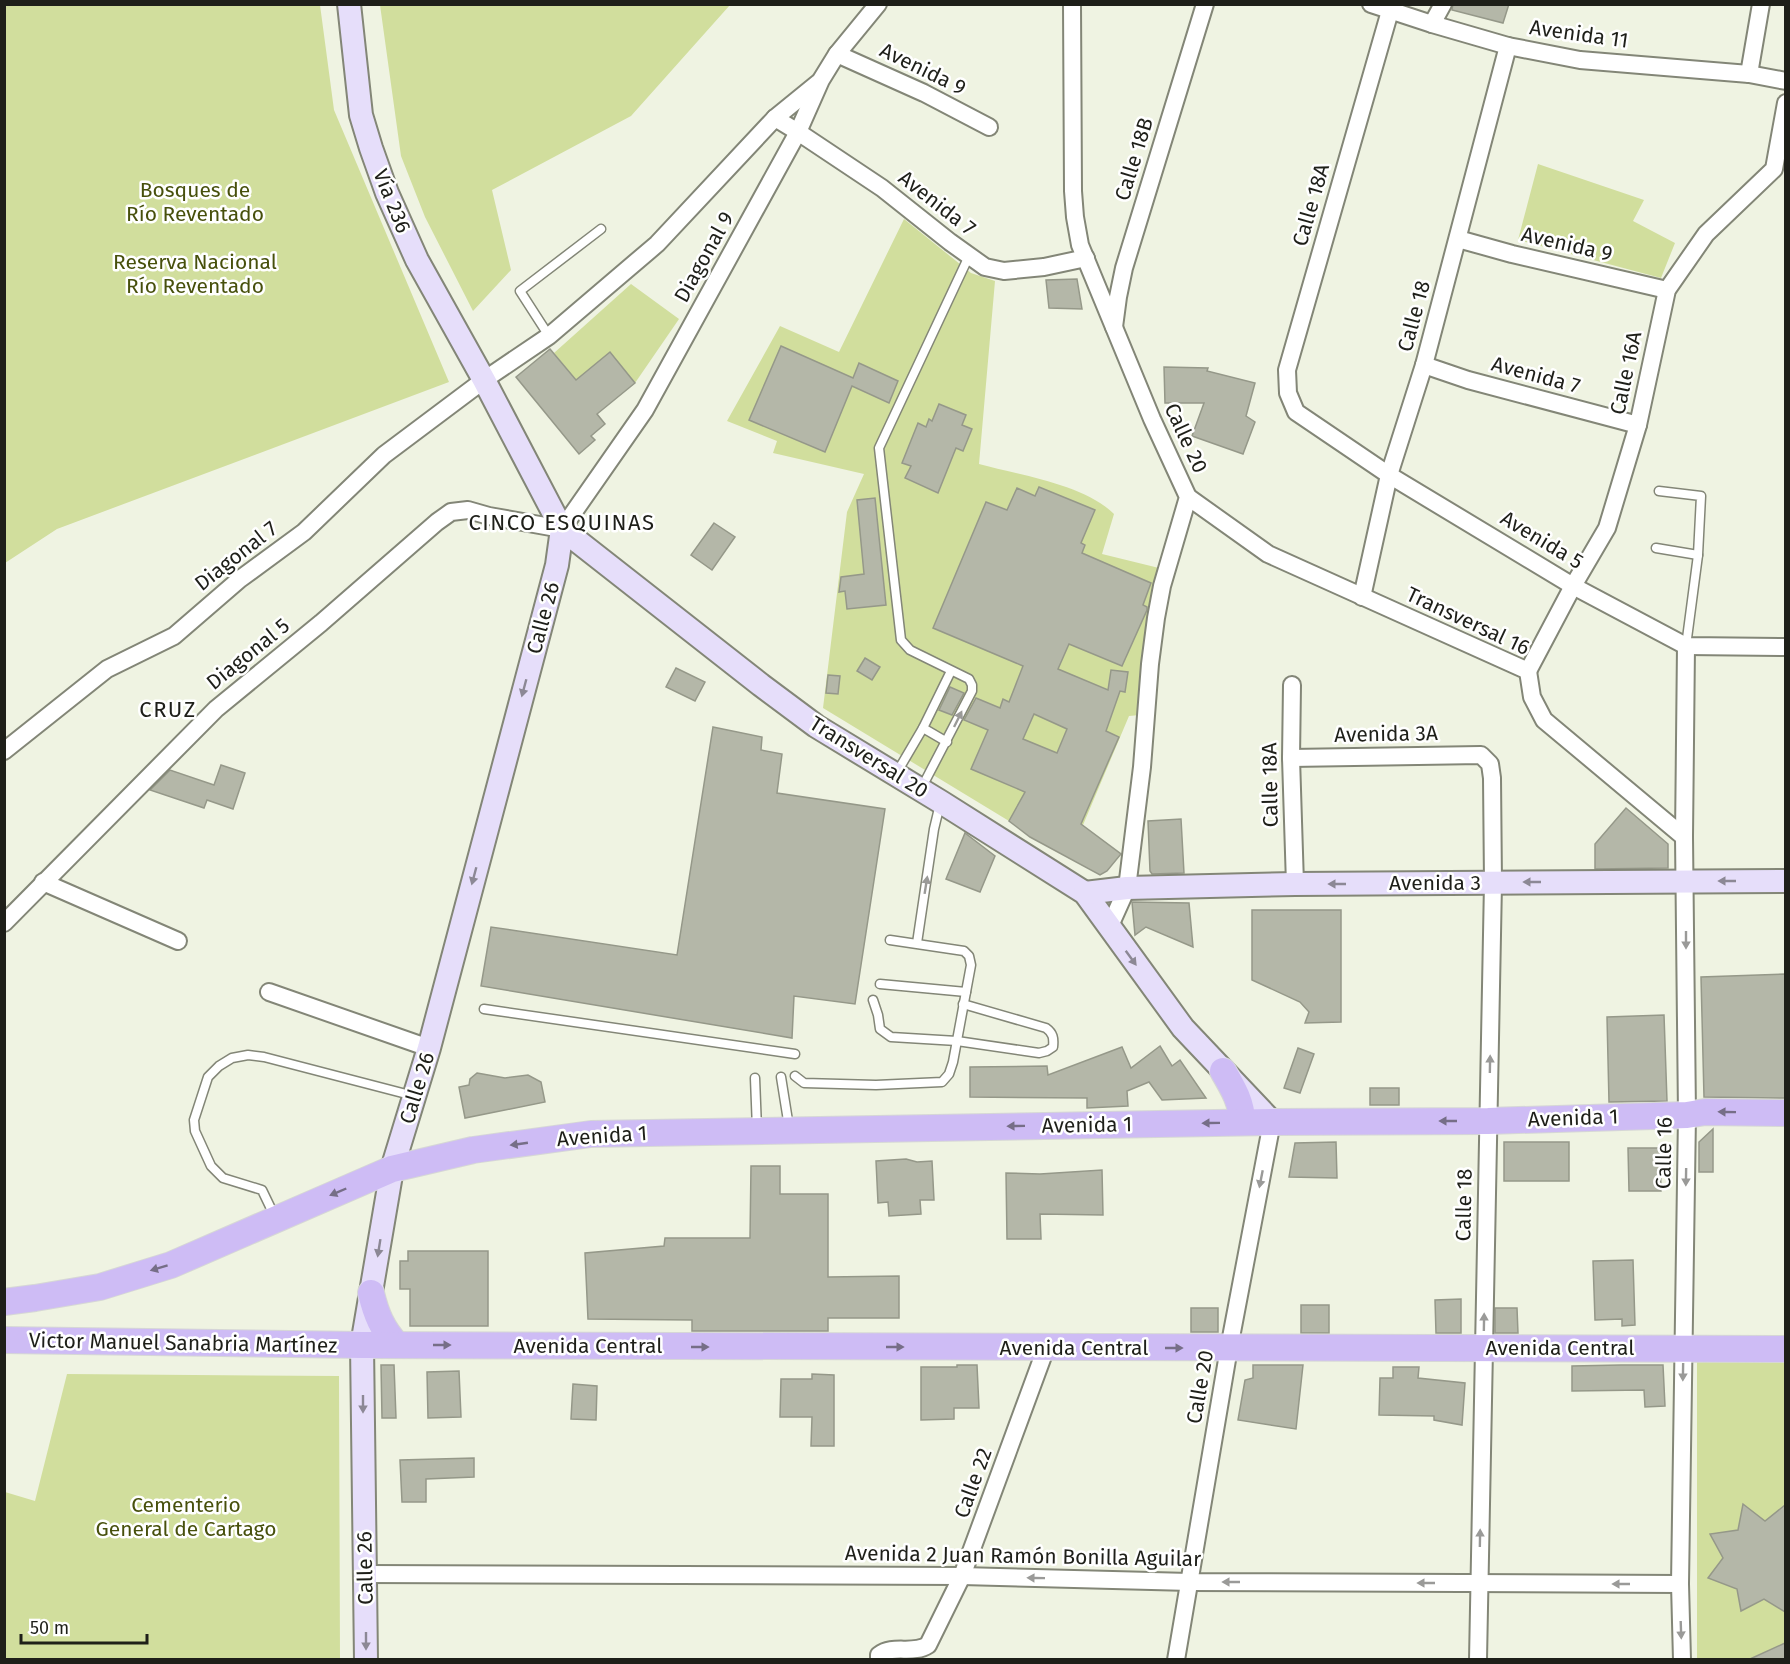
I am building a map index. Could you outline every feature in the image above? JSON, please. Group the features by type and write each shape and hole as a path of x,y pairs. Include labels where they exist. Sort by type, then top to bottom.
{"main road":[{"name":"Vía 236","path":"349,4 361,115 370,148 387,194 417,260 484,380"},
{"name":"Transversal 20","path":"484,380 562,529 816,726 941,801 1085,893 1183,1028 1272,1122"},
{"name":"Calle 26","path":"366,1659 362,1346 392,1169 429,1048 557,565 562,529"},
{"name":"Avenida 3","path":"1085,893 1127,888 1295,884 1785,881"},
{"path":"1223,1071 1238,1098 1242,1122"},
{"name":"Avenida 1","path":"392,1169 473,1150 591,1134 1242,1122 1488,1121 1687,1115 1704,1112 1785,1113"},
{"name":"Victor Manuel Sanabria Martínez","path":"4,1302 100,1287 171,1264 392,1169"},
{"path":"371,1293 380,1323 397,1345"},
{"name":"Victor Manuel Sanabria Martínez","path":"4,1340 362,1346"},
{"name":"Avenida Central","path":"362,1346 1785,1349"}],"street":[{"name":"Diagonal 9","path":"562,529 645,410 798,132 821,80 837,54 878,4"},
{"name":"Calle 20","path":"1072,4 1073,191 1080,245 1152,419 1188,496 1165,575 1156,618 1142,767 1127,888 1109,928"},
{"name":"Calle 18B","path":"1114,329 1124,268 1204,4"},
{"name":"Avenida 11","path":"1371,4 1508,46 1580,60 1749,74 1785,81"},
{"path":"1432,24 1443,4"},
{"path":"1749,74 1761,4"},
{"name":"Calle 18A","path":"1296,412 1287,393 1287,370 1390,11"},
{"name":"Calle 18","path":"1362,597 1389,475 1424,365 1508,46"},
{"name":"Avenida 9","path":"837,54 924,93 989,127"},
{"name":"Diagonal 7","path":"4,751 107,669 174,636 240,579 304,532 384,455 484,380 549,336 657,244 775,118 821,80"},
{"name":"Calle 16A","path":"1528,671 1607,528 1638,425 1666,290 1706,234 1774,169 1785,103"},
{"name":"Avenida 7","path":"775,118 882,188 969,256 994,271 1044,267 1086,258"},
{"name":"Avenida 9","path":"1458,239 1523,257 1666,290"},
{"name":"Avenida 7","path":"1424,365 1468,380 1638,425"},
{"name":"Avenida 5","path":"1296,412 1389,475 1573,586 1686,646 1785,647"},
{"name":"Transversal 16","path":"1188,496 1268,554 1528,671 1532,697 1544,720 1684,837"},
{"name":"Diagonal 5","path":"4,923 216,709 451,512 468,510 562,529"},
{"name":"Calle 16","path":"1682,1659 1680,1584 1687,1115 1684,837 1686,646"},
{"name":"Calle 18A","path":"1292,685 1291,758 1295,884"},
{"name":"Calle 18","path":"1478,1659 1493,883 1492,778 1490,764 1481,755"},
{"name":"Avenida 3A","path":"1291,758 1481,755"},
{"path":"43,882 178,941"},
{"path":"269,992 429,1048"},
{"name":"Calle 20","path":"1176,1659 1229,1348 1272,1122"},
{"name":"Calle 22","path":"879,1659 879,1654 887,1650 920,1649 928,1644 962,1576 1046,1348"},
{"name":"Avenida 2 Juan Ramón Bonilla Aguilar","path":"365,1574 962,1576 1190,1582 1680,1584"}],"lane":[{"path":"549,336 520,291 601,229"},
{"path":"921,789 947,742 972,691 972,685 969,679 910,650 902,640 879,448 969,256"},
{"path":"1659,491 1701,496 1698,555 1686,646"},
{"path":"1656,548 1698,555"},
{"path":"896,774 923,728 951,671"},
{"path":"923,728 947,742"},
{"path":"916,943 934,829 941,801"},
{"path":"795,1076 804,1083 876,1085 942,1082 949,1074 971,965 969,956 964,951 890,940"},
{"path":"880,984 966,992"},
{"path":"873,1000 880,1029 891,1037 957,1041 1039,1053 1047,1052 1053,1047 1054,1038 1046,1028 963,1004"},
{"path":"484,1009 795,1054"},
{"path":"276,1219 262,1190 223,1178 211,1166 195,1131 194,1120 208,1077 219,1066 232,1058 248,1055 264,1057 414,1096"},
{"path":"781,1077 789,1129"},
{"path":"755,1078 757,1130"}],"green space":[{"name":"Bosques de Río Reventado","path":"5,4 320,5 334,110 449,382 57,529 5,563"},
{"path":"380,4 730,5 631,116 492,190 511,270 473,311 425,217 401,156"},
{"path":"1538,164 1644,200 1633,221 1675,243 1661,278 1518,240"},
{"path":"904,219 971,273 995,281 979,464 1050,482 1086,495 1114,514 1102,554 1159,568 1150,601 1141,659 1140,715 1129,716 1083,825 1022,798 1009,821 823,708 847,512 864,474 773,453 777,441 727,421 780,326 839,352"},
{"path":"631,284 679,319 635,383 611,354 576,380 554,353"},
{"path":"1697,1362 1785,1362 1785,1659 1697,1659"},
{"name":"Cementerio General de Cartago","path":"67,1374 339,1376 340,1659 5,1659 5,1492 35,1501"}],"building":[{"path":"1453,4 1509,4 1503,23 1452,10"},
{"path":"1077,279 1082,309 1049,308 1046,280"},
{"path":"781,346 853,378 859,363 898,381 889,403 852,386 825,452 749,420"},
{"path":"550,349 576,380 610,352 635,383 597,414 605,424 591,436 595,440 579,454 516,377"},
{"path":"1164,367 1208,368 1207,371 1255,383 1246,416 1255,422 1243,454 1192,436 1204,403 1165,403"},
{"path":"939,404 966,415 962,425 972,429 963,451 956,448 938,493 905,478 911,466 902,463 918,423 926,427 929,419 932,421"},
{"path":"1039,487 1095,510 1081,543 1085,545 1082,553 1151,583 1143,605 1147,607 1147,610 1122,666 1069,644 1058,669 1108,690 1111,670 1128,672 1125,692 1120,691 1106,731 1119,737 1081,824 1121,854 1107,871 1100,875 1030,837 1009,821 1025,792 971,769 988,730 964,720 976,698 1000,708 1003,699 1009,702 1023,666 933,628 986,502 1007,510 1017,488 1035,496","holes":["1034,714 1067,729 1057,753 1023,739"]},
{"path":"875,498 886,605 847,609 845,591 839,592 841,577 864,574 857,500"},
{"path":"714,523 735,537 712,570 691,555"},
{"path":"865,658 880,667 872,680 857,671"},
{"path":"676,668 705,682 695,701 666,687"},
{"path":"828,675 840,676 838,694 826,693"},
{"path":"950,687 964,693 952,715 939,710"},
{"path":"713,727 762,737 761,750 782,754 777,793 885,809 855,1004 794,996 792,1038 481,986 491,927 677,955"},
{"path":"221,765 245,773 233,809 207,800 204,808 150,790 170,770 214,785"},
{"path":"1626,808 1668,844 1668,868 1595,869 1595,844"},
{"path":"1181,819 1184,873 1152,874 1148,821"},
{"path":"965,833 995,856 980,892 946,879"},
{"path":"1132,902 1189,903 1193,947 1146,927 1135,935"},
{"path":"1252,910 1341,910 1341,1022 1305,1023 1309,1012 1300,1002 1252,980"},
{"path":"1785,974 1785,1098 1704,1097 1701,977"},
{"path":"1664,1015 1667,1101 1609,1102 1607,1017"},
{"path":"1160,1046 1172,1066 1180,1060 1206,1098 1162,1100 1149,1082 1127,1091 1128,1106 1087,1108 1087,1098 970,1097 970,1067 1047,1066 1048,1075 1122,1047 1131,1068"},
{"path":"1298,1048 1314,1054 1300,1093 1284,1088"},
{"path":"477,1073 505,1078 528,1075 541,1082 545,1102 465,1118 459,1087 469,1085 470,1079"},
{"path":"1370,1088 1399,1088 1399,1105 1370,1105"},
{"path":"1713,1129 1713,1172 1699,1172 1699,1142"},
{"path":"1336,1142 1337,1178 1289,1177 1295,1143"},
{"path":"1504,1142 1569,1142 1569,1181 1504,1181"},
{"path":"1628,1148 1660,1148 1661,1191 1629,1191"},
{"path":"906,1159 917,1162 932,1161 934,1200 920,1200 921,1214 889,1216 888,1202 878,1203 876,1161"},
{"path":"751,1166 780,1166 780,1194 828,1194 828,1277 899,1276 899,1318 828,1318 828,1331 692,1331 692,1320 588,1319 585,1253 664,1246 665,1238 750,1238"},
{"path":"1102,1170 1103,1215 1040,1214 1041,1239 1007,1239 1006,1173 1040,1174"},
{"path":"408,1251 488,1251 488,1326 410,1326 410,1289 400,1289 400,1261 408,1261"},
{"path":"1633,1260 1635,1325 1622,1326 1622,1319 1595,1320 1593,1261"},
{"path":"1461,1299 1461,1333 1436,1333 1435,1300"},
{"path":"1301,1305 1329,1305 1329,1333 1301,1333"},
{"path":"1191,1308 1218,1308 1218,1332 1191,1332"},
{"path":"1495,1308 1517,1308 1518,1333 1495,1333"},
{"path":"381,1365 394,1365 396,1418 382,1418"},
{"path":"957,1365 977,1365 979,1408 954,1408 954,1419 921,1420 921,1367 957,1367"},
{"path":"1253,1365 1303,1365 1296,1429 1238,1420 1245,1380 1253,1378"},
{"path":"1663,1365 1665,1406 1645,1407 1644,1390 1572,1391 1572,1366"},
{"path":"1393,1367 1419,1367 1418,1378 1465,1383 1462,1425 1434,1420 1434,1416 1379,1415 1380,1378 1393,1378"},
{"path":"459,1371 461,1417 428,1418 427,1372"},
{"path":"812,1374 834,1375 834,1446 811,1446 812,1417 780,1417 781,1379 812,1379"},
{"path":"573,1384 597,1386 596,1420 571,1419"},
{"path":"474,1458 474,1477 426,1479 426,1502 402,1502 400,1460"},
{"path":"1743,1504 1765,1521 1785,1505 1785,1612 1764,1599 1741,1611 1737,1589 1708,1578 1723,1558 1710,1534 1738,1530"},
{"path":"1785,1643 1785,1659 1750,1659"}],"district":[{"name":"CINCO ESQUINAS","path":"562,522"},
{"name":"CRUZ","path":"168,709"}],"park label":[{"name":"Reserva Nacional Río Reventado","path":"195,274"}]}
